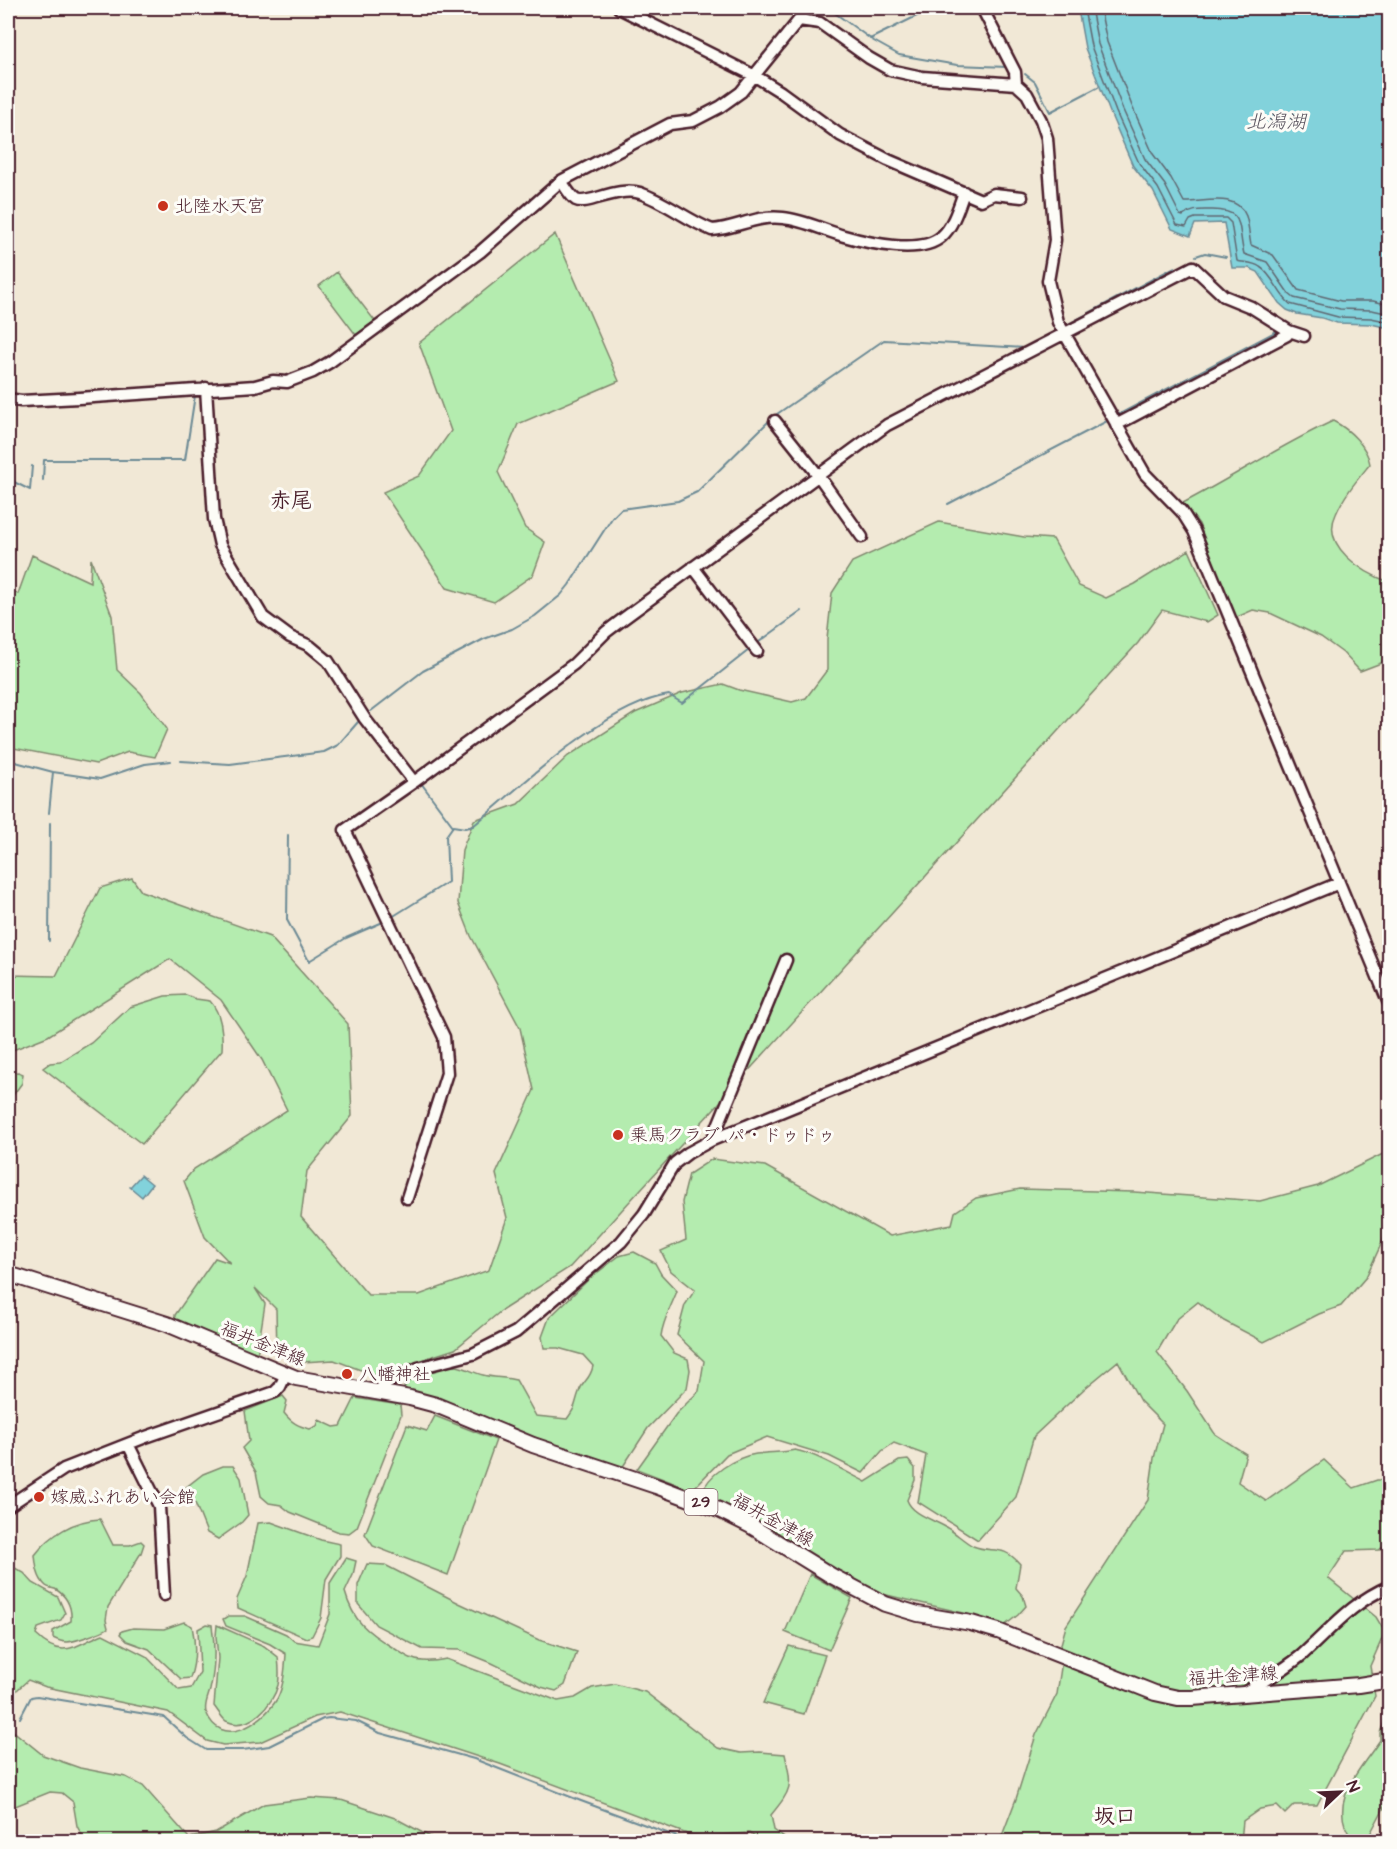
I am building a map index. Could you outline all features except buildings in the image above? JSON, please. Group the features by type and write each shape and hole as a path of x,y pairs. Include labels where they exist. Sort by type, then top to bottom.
{"main road":[{"name":"福井金津線","path":"8,1274 167,1324 299,1379 436,1405 533,1445 656,1486 719,1510 751,1526 832,1576 885,1604 918,1614 953,1619 998,1631 1168,1696 1192,1698 1359,1685 1389,1680"}],"street":[{"path":"619,8 755,76 840,135 888,160 981,200 994,194 1022,197"},
{"path":"8,399 21,401 79,398 255,386 273,381 287,382 313,372 480,252 561,181 670,124 693,121 720,107 741,92 799,20 804,8"},
{"path":"982,8 1015,72 1016,84"},
{"path":"799,20 820,23 890,70 922,78 1016,84 1027,94 1041,120 1047,138 1054,240 1048,281 1058,322 1145,474 1182,512 1194,531 1389,1006"},
{"path":"561,181 575,199 583,201 628,190 674,209 712,230 724,229 763,216 785,218 817,225 844,236 906,247 924,245 940,238 948,229 964,192"},
{"path":"406,1198 447,1073 444,1037 345,830 574,664 606,632 887,425 1193,267 1224,296 1251,307 1289,331 1304,336"},
{"path":"1116,425 1289,331"},
{"path":"206,388 214,519 220,545 263,617 290,637 310,646 328,662 365,719 414,782"},
{"path":"775,421 818,475 862,537"},
{"path":"693,567 757,651"},
{"path":"376,1392 390,1381 418,1368 473,1354 516,1332 621,1242 644,1214 675,1163 712,1140 1339,883"},
{"path":"712,1140 786,960"},
{"path":"8,1506 64,1469 275,1392 286,1374"},
{"path":"128,1444 159,1506 164,1596"},
{"path":"1243,1693 1266,1681 1300,1656 1356,1604 1389,1586"}],"green space":[{"path":"555,234 619,381 518,424 498,472 525,528 545,542 533,575 494,602 447,588 383,492 419,476 451,431 419,343"},
{"path":"337,272 375,321 356,335 319,286"},
{"path":"1333,421 1356,439 1365,451 1370,464 1339,507 1333,526 1334,537 1339,548 1347,557 1368,572 1389,582 1389,660 1360,671 1343,653 1321,637 1270,613 1253,610 1235,618 1199,524 1183,503"},
{"path":"939,522 1024,537 1053,539 1079,586 1106,598 1135,584 1189,550 1218,615 1207,622 1162,610 1138,643 570,1267 501,1311 455,1349 427,1358 382,1378 334,1360 303,1362 277,1353 276,1309 255,1288 265,1304 257,1355 175,1320 175,1315 215,1258 230,1263 205,1237 184,1181 194,1169 287,1110 262,1060 221,1000 170,959 48,1036 8,1052 8,975 56,976 100,888 132,878 141,891 270,937 348,1024 352,1116 307,1171 301,1217 368,1295 419,1295 489,1270 507,1218 496,1174 534,1090 520,1028 471,936 458,903 462,850 474,820 518,804 568,756 635,713 682,693 723,684 792,702 806,698 827,670 827,639 832,593 852,562"},
{"path":"32,555 90,582 91,559 112,616 117,670 141,693 167,729 155,757 128,752 96,764 8,747 8,590 18,594"},
{"path":"186,995 210,1001 214,1006 221,1024 222,1050 142,1144 43,1068 50,1063 60,1062 91,1043 130,1007 165,996"},
{"path":"8,1073 23,1074 22,1083 8,1102"},
{"path":"1389,1151 1389,1231 1366,1277 1341,1306 1319,1314 1264,1342 1224,1321 1198,1302 1176,1320 1157,1352 1187,1391 1215,1434 1246,1454 1238,1482 1266,1501 1324,1460 1354,1488 1377,1480 1389,1480 1389,1542 1379,1550 1346,1551 1328,1578 1376,1617 1385,1632 1370,1666 1375,1696 1317,1805 1294,1805 1285,1814 1277,1806 1260,1809 1243,1821 1241,1841 1000,1841 1036,1735 1057,1694 1062,1661 1061,1644 1066,1626 1148,1500 1154,1458 1163,1424 1140,1401 1118,1361 1034,1436 1016,1497 978,1540 918,1502 926,1455 894,1443 882,1451 863,1473 829,1456 767,1437 727,1454 692,1490 637,1469 676,1414 699,1391 704,1361 677,1335 685,1305 695,1290 671,1271 661,1251 686,1240 682,1202 689,1174 712,1159 765,1166 890,1236 952,1224 955,1212 976,1198 1020,1189 1134,1192 1260,1201 1318,1186"},
{"path":"634,1252 655,1263 661,1274 677,1291 665,1319 661,1336 674,1353 688,1359 690,1370 687,1388 648,1428 622,1468 562,1450 409,1392 404,1387 408,1382 427,1371 449,1366 460,1367 483,1375 516,1380 536,1416 567,1419 574,1408 580,1388 590,1375 593,1366 583,1355 558,1348 544,1348 542,1337 549,1318 589,1279 619,1256"},
{"path":"283,1396 287,1401 284,1413 296,1424 310,1429 317,1426 319,1420 334,1427 341,1426 355,1398 400,1405 401,1415 357,1527 349,1533 339,1532 290,1512 281,1505 269,1503 261,1496 256,1472 242,1448 249,1441 245,1411"},
{"path":"435,1416 496,1440 448,1575 373,1546 365,1534 407,1425 427,1431"},
{"path":"795,1450 822,1459 866,1482 899,1461 908,1460 915,1468 915,1480 907,1500 914,1510 949,1529 973,1546 1002,1551 1014,1558 1020,1564 1016,1588 1023,1596 1026,1606 1004,1626 968,1614 878,1593 838,1573 737,1510 701,1495 709,1480 731,1463 756,1454"},
{"path":"223,1466 233,1466 241,1478 248,1515 218,1539 207,1533 195,1503 185,1488 203,1474"},
{"path":"100,1519 113,1545 130,1545 141,1541 144,1544 141,1553 108,1607 106,1620 108,1628 76,1640 60,1641 53,1638 53,1631 71,1621 70,1607 59,1592 43,1583 35,1555 63,1530 81,1522"},
{"path":"271,1522 321,1540 340,1544 340,1556 326,1579 321,1618 312,1636 306,1638 238,1608 237,1599 247,1576 258,1523"},
{"path":"346,1558 356,1561 353,1575 345,1592 352,1611 362,1625 375,1636 410,1658 425,1661 446,1659 558,1701 575,1698 592,1688 615,1684 645,1692 718,1748 741,1753 785,1754 789,1787 771,1815 774,1830 788,1841 761,1841 749,1833 705,1836 687,1834 500,1764 340,1712 315,1717 260,1742 223,1745 207,1741 168,1712 46,1687 28,1680 8,1698 8,1564 24,1573 33,1583 58,1597 65,1613 61,1620 38,1628 36,1635 45,1643 62,1649 69,1648 103,1634 146,1656 179,1690 191,1688 200,1672 198,1629 207,1624 212,1625 214,1666 206,1712 221,1730 231,1731 252,1724 262,1717 277,1699 283,1683 286,1654 270,1644 226,1626 223,1619 228,1616 245,1616 286,1634 294,1641 318,1645 330,1614 330,1583"},
{"path":"367,1564 385,1565 539,1640 577,1652 565,1685 556,1691 541,1687 460,1650 422,1649 376,1625 358,1604 358,1585"},
{"path":"810,1574 852,1598 829,1650 785,1632"},
{"path":"184,1622 192,1626 194,1639 195,1652 190,1678 181,1679 149,1649 127,1641 120,1634 122,1631 133,1628 164,1629"},
{"path":"217,1625 264,1646 278,1657 278,1685 271,1701 259,1715 243,1723 226,1721 214,1706 218,1658"},
{"path":"789,1646 825,1655 804,1714 763,1703"},
{"path":"1389,1709 1389,1798 1370,1834 1353,1840 1345,1827 1344,1800 1355,1775 1380,1740 1380,1733"},
{"path":"8,1719 12,1730 43,1755 80,1768 126,1777 143,1786 189,1838 216,1832 264,1804 311,1798 341,1800 395,1818 438,1841 382,1841 379,1836 366,1834 358,1842 85,1841 77,1826 73,1802 62,1793 50,1792 8,1809"}],"water":[{"name":"北潟湖","path":"1075,8 1389,8 1389,328 1371,324 1337,323 1287,310 1279,303 1258,272 1249,268 1232,268 1224,223 1195,224 1190,236 1172,229 1153,191 1133,166 1085,48 1079,15"},
{"path":"141,1175 152,1184 142,1197 130,1187"}],"waterway":[{"path":"828,8 872,40 899,55 957,65 1007,67"},
{"path":"870,39 933,8"},
{"path":"1025,74 1035,82 1050,112 1098,87"},
{"path":"1196,256 1205,253 1226,257"},
{"path":"1065,326 1175,267"},
{"path":"1116,416 1277,331"},
{"path":"1034,343 1051,334"},
{"path":"777,414 884,340 1026,348"},
{"path":"43,480 44,460 185,460 195,395 193,395"},
{"path":"948,504 1111,419"},
{"path":"371,711 423,671 484,639 512,629 535,616 561,595 612,518 621,509 678,501 697,492 769,421"},
{"path":"8,479 30,490 32,466"},
{"path":"759,642 802,611"},
{"path":"392,917 448,882 446,836 453,826 465,828 473,826 566,748 592,730 644,702 669,695 682,703 749,650"},
{"path":"181,761 230,764 324,752 338,745 358,722"},
{"path":"8,760 53,772 49,813"},
{"path":"53,772 100,779 145,764 171,761"},
{"path":"421,783 453,826"},
{"path":"49,941 50,823"},
{"path":"288,835 287,920 309,961 346,938 383,922"},
{"path":"20,1718 31,1697 37,1696 164,1717 187,1738 206,1750 243,1750 269,1746 323,1719 356,1721 380,1733 474,1759 691,1842"}],"place":[{"name":"北陸水天宮","path":"163,206"},
{"name":"乗馬クラブ パ・ドゥドゥ","path":"618,1135"},
{"name":"八幡神社","path":"347,1374"},
{"name":"嫁威ふれあい会館","path":"39,1497"}],"district":[{"name":"赤尾","path":"291,500"},
{"name":"坂口","path":"1115,1816"}]}
